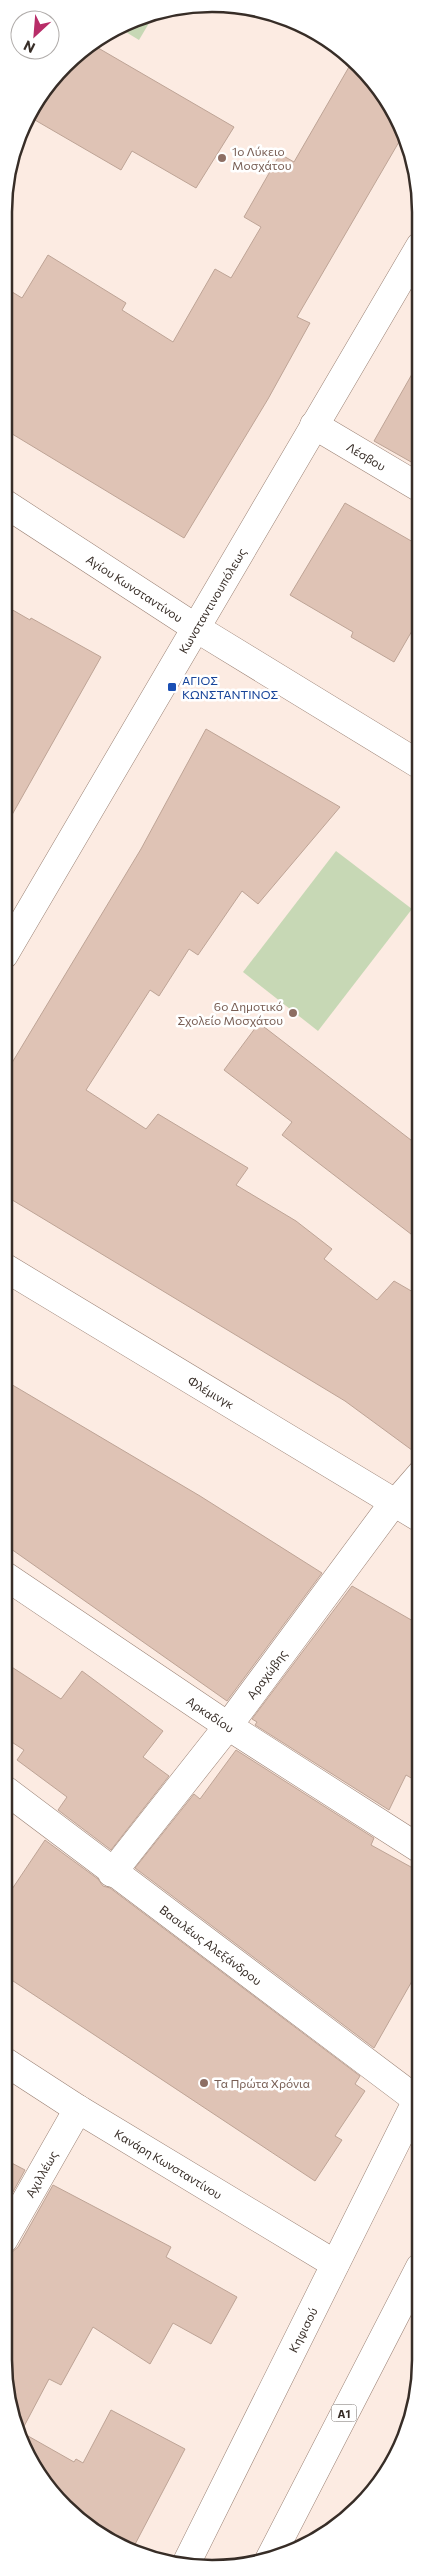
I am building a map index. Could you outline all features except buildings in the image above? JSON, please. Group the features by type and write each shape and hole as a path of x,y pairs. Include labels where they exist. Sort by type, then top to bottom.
{"main road":[{"name":"Κωνσταντινουπόλεως","path":"13,940 411,261"},
{"name":"Λέσβου","path":"314,425 411,483"},
{"name":"Αγίου Κωνσταντίνου","path":"13,509 196,628 411,759"},
{"name":"Φλέμινγκ","path":"13,1272 411,1512"},
{"name":"Αραχώβης","path":"112,1873 228,1726 394,1502"},
{"name":"Αρκαδίου","path":"13,1581 228,1726 411,1842"},
{"name":"Βασιλέως Αλεξάνδρου","path":"13,1796 112,1873 411,2092"},
{"name":"Κανάρη Κωνσταντίνου","path":"13,2067 78,2109 335,2264"},
{"name":"Αχιλλέως","path":"13,2223 78,2109"},
{"name":"Κηφισού","path":"187,2559 411,2111"},
{"name":"Α1","path":"274,2551 411,2284"}],"street":[{"name":"Αραχώβης","path":"394,1502 411,1482"}],"green space":[{"path":"149,23 139,40 126,32"},
{"path":"336,851 411,908 318,1031 243,972"}],"place":[{"name":"1ο Λύκειο Μοσχάτου","path":"222,158"},
{"name":"ΑΓΙΟΣ ΚΩΝΣΤΑΝΤΙΝΟΣ","path":"172,687"},
{"name":"6ο Δημοτικό Σχολείο Μοσχάτου","path":"293,1013"},
{"name":"Τα Πρώτα Χρόνια","path":"204,2083"}]}
